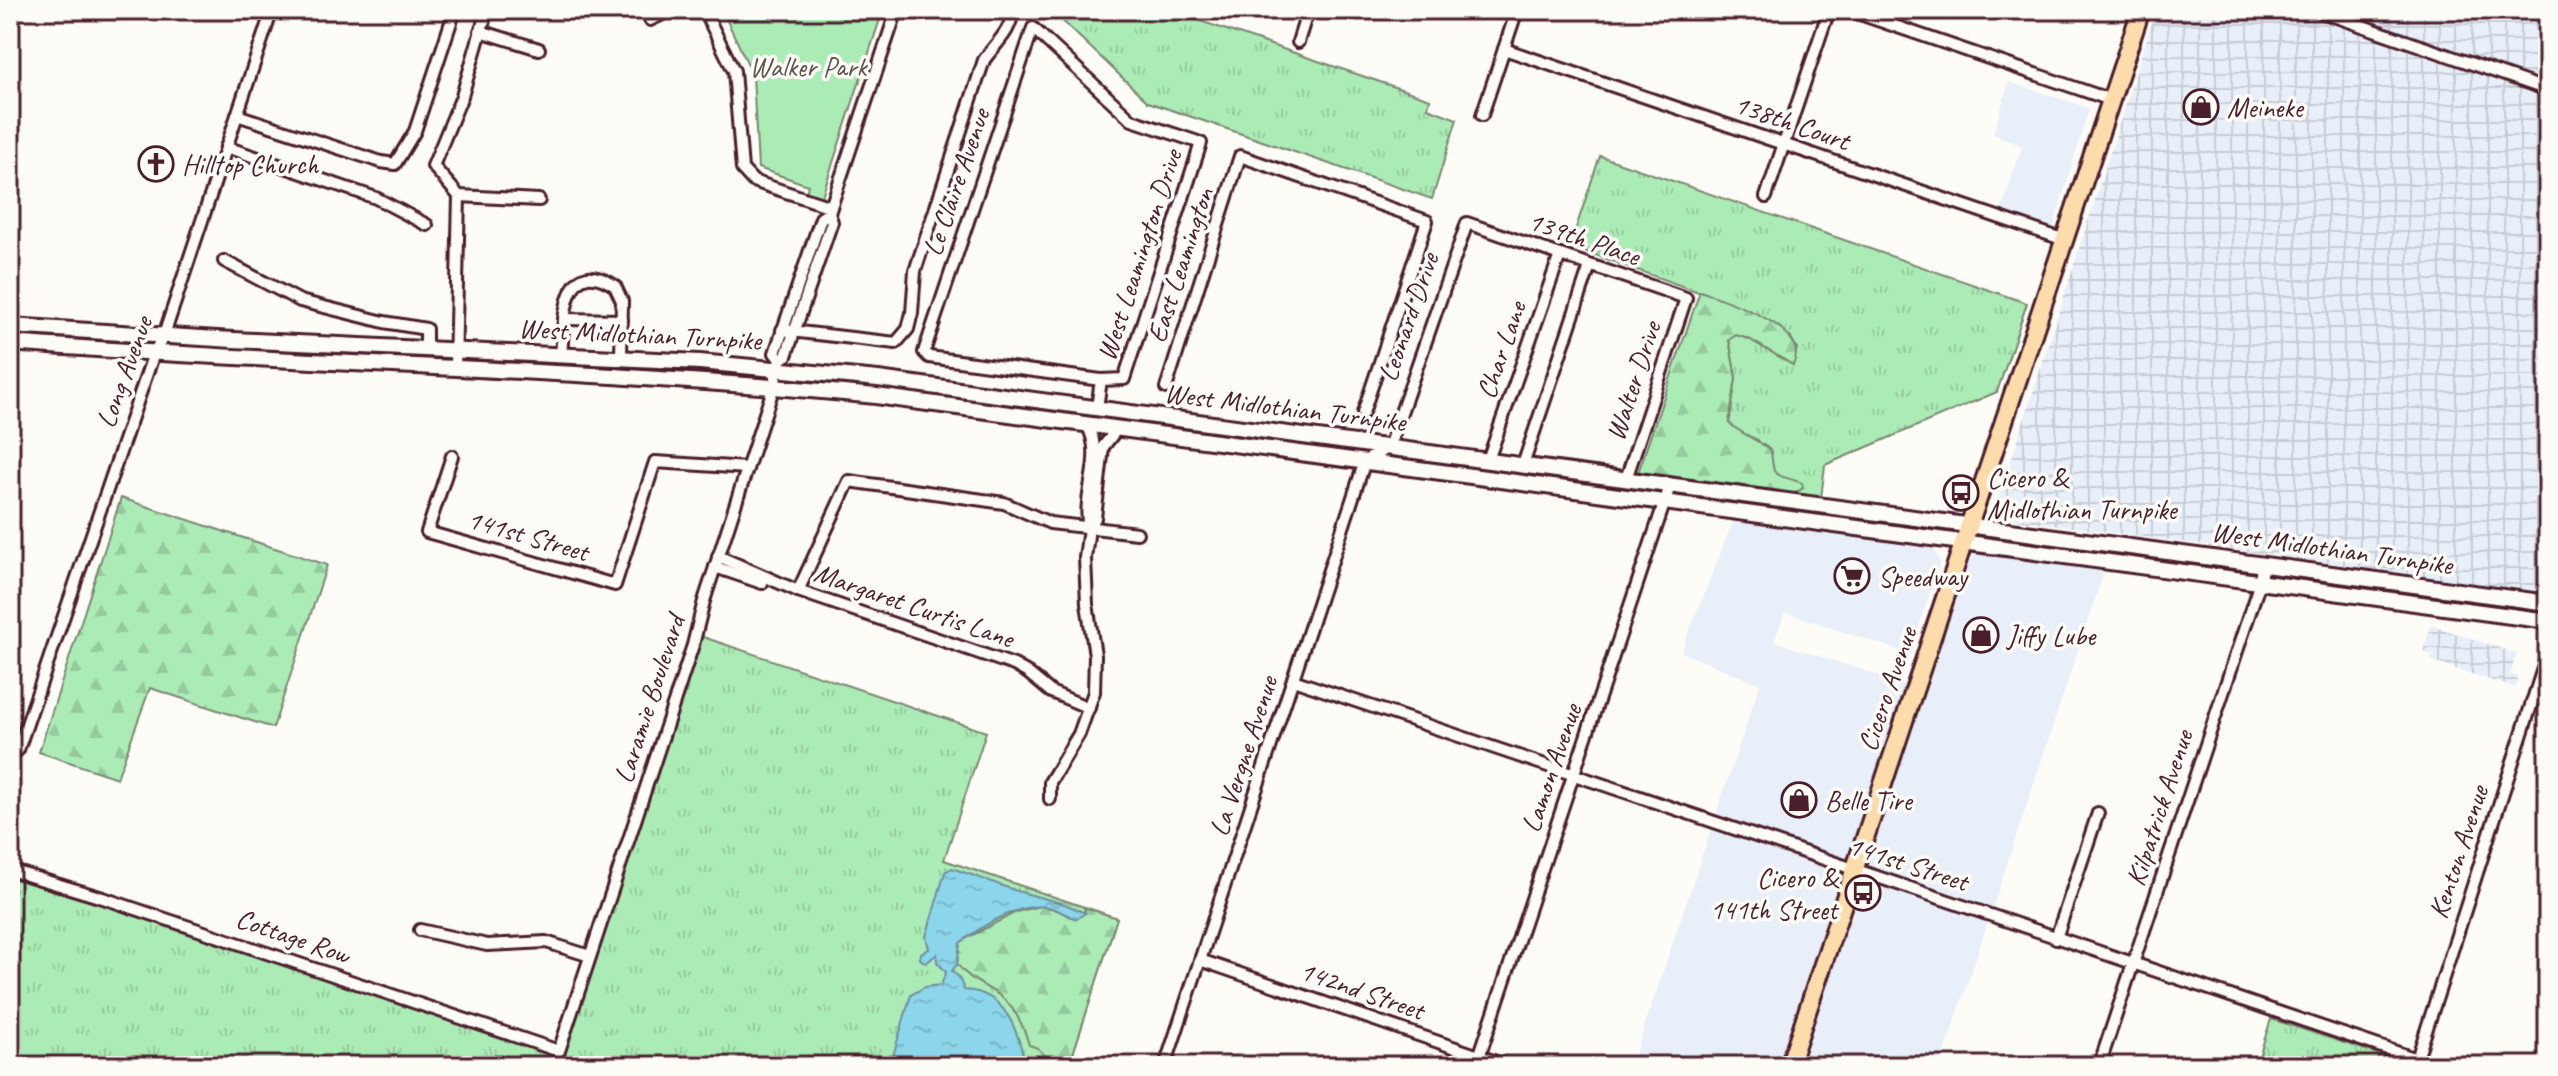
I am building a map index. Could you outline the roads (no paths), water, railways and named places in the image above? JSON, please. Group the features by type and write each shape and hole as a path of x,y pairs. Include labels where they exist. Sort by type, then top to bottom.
{"main road":[{"name":"Cicero Avenue","path":"1789,1066 2141,10"},
{"name":"West Midlothian Turnpike","path":"10,326 426,350 779,364 2548,603"},
{"name":"West Midlothian Turnpike","path":"10,343 698,380 876,396 2548,621"},
{"path":"1094,426 1097,408"}],"street":[{"name":"Long Avenue","path":"18,750 154,353 164,335 272,10"},
{"path":"237,115 395,164 415,131 455,10"},
{"path":"455,369 459,196 433,166 462,96 487,10"},
{"path":"646,10 650,20 671,10"},
{"path":"704,10 734,71 742,169 753,181 830,210"},
{"name":"Laramie Boulevard","path":"559,1051 693,645 779,364 786,356 788,331 832,222 830,210 897,10"},
{"path":"788,331 896,343 902,339 912,313 915,271 984,60 1004,34 1013,17 1012,10"},
{"path":"1298,42 1308,10"},
{"path":"1482,115 1517,10"},
{"path":"1766,197 1829,10"},
{"path":"1848,10 2111,100"},
{"path":"2316,10 2548,90"},
{"name":"Le Claire Avenue","path":"1101,380 929,357 924,352 1033,28 1132,120 1201,143"},
{"path":"480,31 539,49"},
{"name":"138th Court","path":"1504,49 2065,240"},
{"name":"West Leamington Drive","path":"1097,408 1101,380 1124,379 1201,143"},
{"path":"226,147 391,204 427,225"},
{"name":"East Leamington","path":"1166,388 1240,156 1427,221 1363,413"},
{"path":"459,196 539,200"},
{"name":"139th Place","path":"1467,223 1686,298"},
{"name":"Leonard Drive","path":"1389,447 1467,223"},
{"name":"Char Lane","path":"1488,460 1560,255"},
{"path":"224,261 300,301 426,329 426,350"},
{"path":"1523,465 1590,266"},
{"path":"561,356 565,306 574,284 590,277 608,280 620,291 621,358"},
{"name":"Walter Drive","path":"1626,479 1686,298"},
{"path":"564,319 622,320"},
{"path":"1050,799 1050,782 1072,747 1089,708 1096,674 1085,585 1089,528 1086,516 1095,449 1094,426"},
{"path":"1089,528 1095,518 1103,447 1117,429"},
{"path":"1365,461 1389,447"},
{"name":"141st Street","path":"452,456 427,532 615,585 655,462 747,468"},
{"name":"La Vergne Avenue","path":"1165,1066 1365,461"},
{"path":"798,591 849,481 1004,503 1042,521 1137,533"},
{"name":"Lamon Avenue","path":"1478,1061 1670,486"},
{"name":"Margaret Curtis Lane","path":"717,562 787,591 798,591 997,658 1028,673 1062,698 1089,708"},
{"name":"Kilpatrick Avenue","path":"2099,1066 2260,582 2262,565"},
{"name":"Kenton Avenue","path":"2416,1063 2548,653"},
{"name":"141st Street","path":"1293,680 2416,1063"},
{"path":"2056,938 2098,813"},
{"name":"Cottage Row","path":"10,870 118,903 559,1051"},
{"path":"420,930 487,945 546,942 590,956"},
{"name":"142nd Street","path":"1200,960 1478,1061 1508,1066"}],"water":[{"path":"952,868 1085,913 1077,919 1048,907 1026,908 990,923 960,943 957,964 952,971 959,977 964,990 991,998 1008,1015 1026,1066 890,1066 911,995 925,987 941,985 946,972 937,962 937,954 926,963 920,959 921,953 929,949 926,937 945,872"}],"place":[{"name":"Meineke","path":"2201,107"},
{"name":"Hilltop Church","path":"156,164"},
{"name":"Cicero & Midlothian Turnpike","path":"1961,493"},
{"name":"Speedway","path":"1852,576"},
{"name":"Jiffy Lube","path":"1981,635"},
{"name":"Belle Tire","path":"1799,800"},
{"name":"Cicero & 141th Street","path":"1863,893"}],"park label":[{"name":"Walker Park","path":"808,66"}]}
